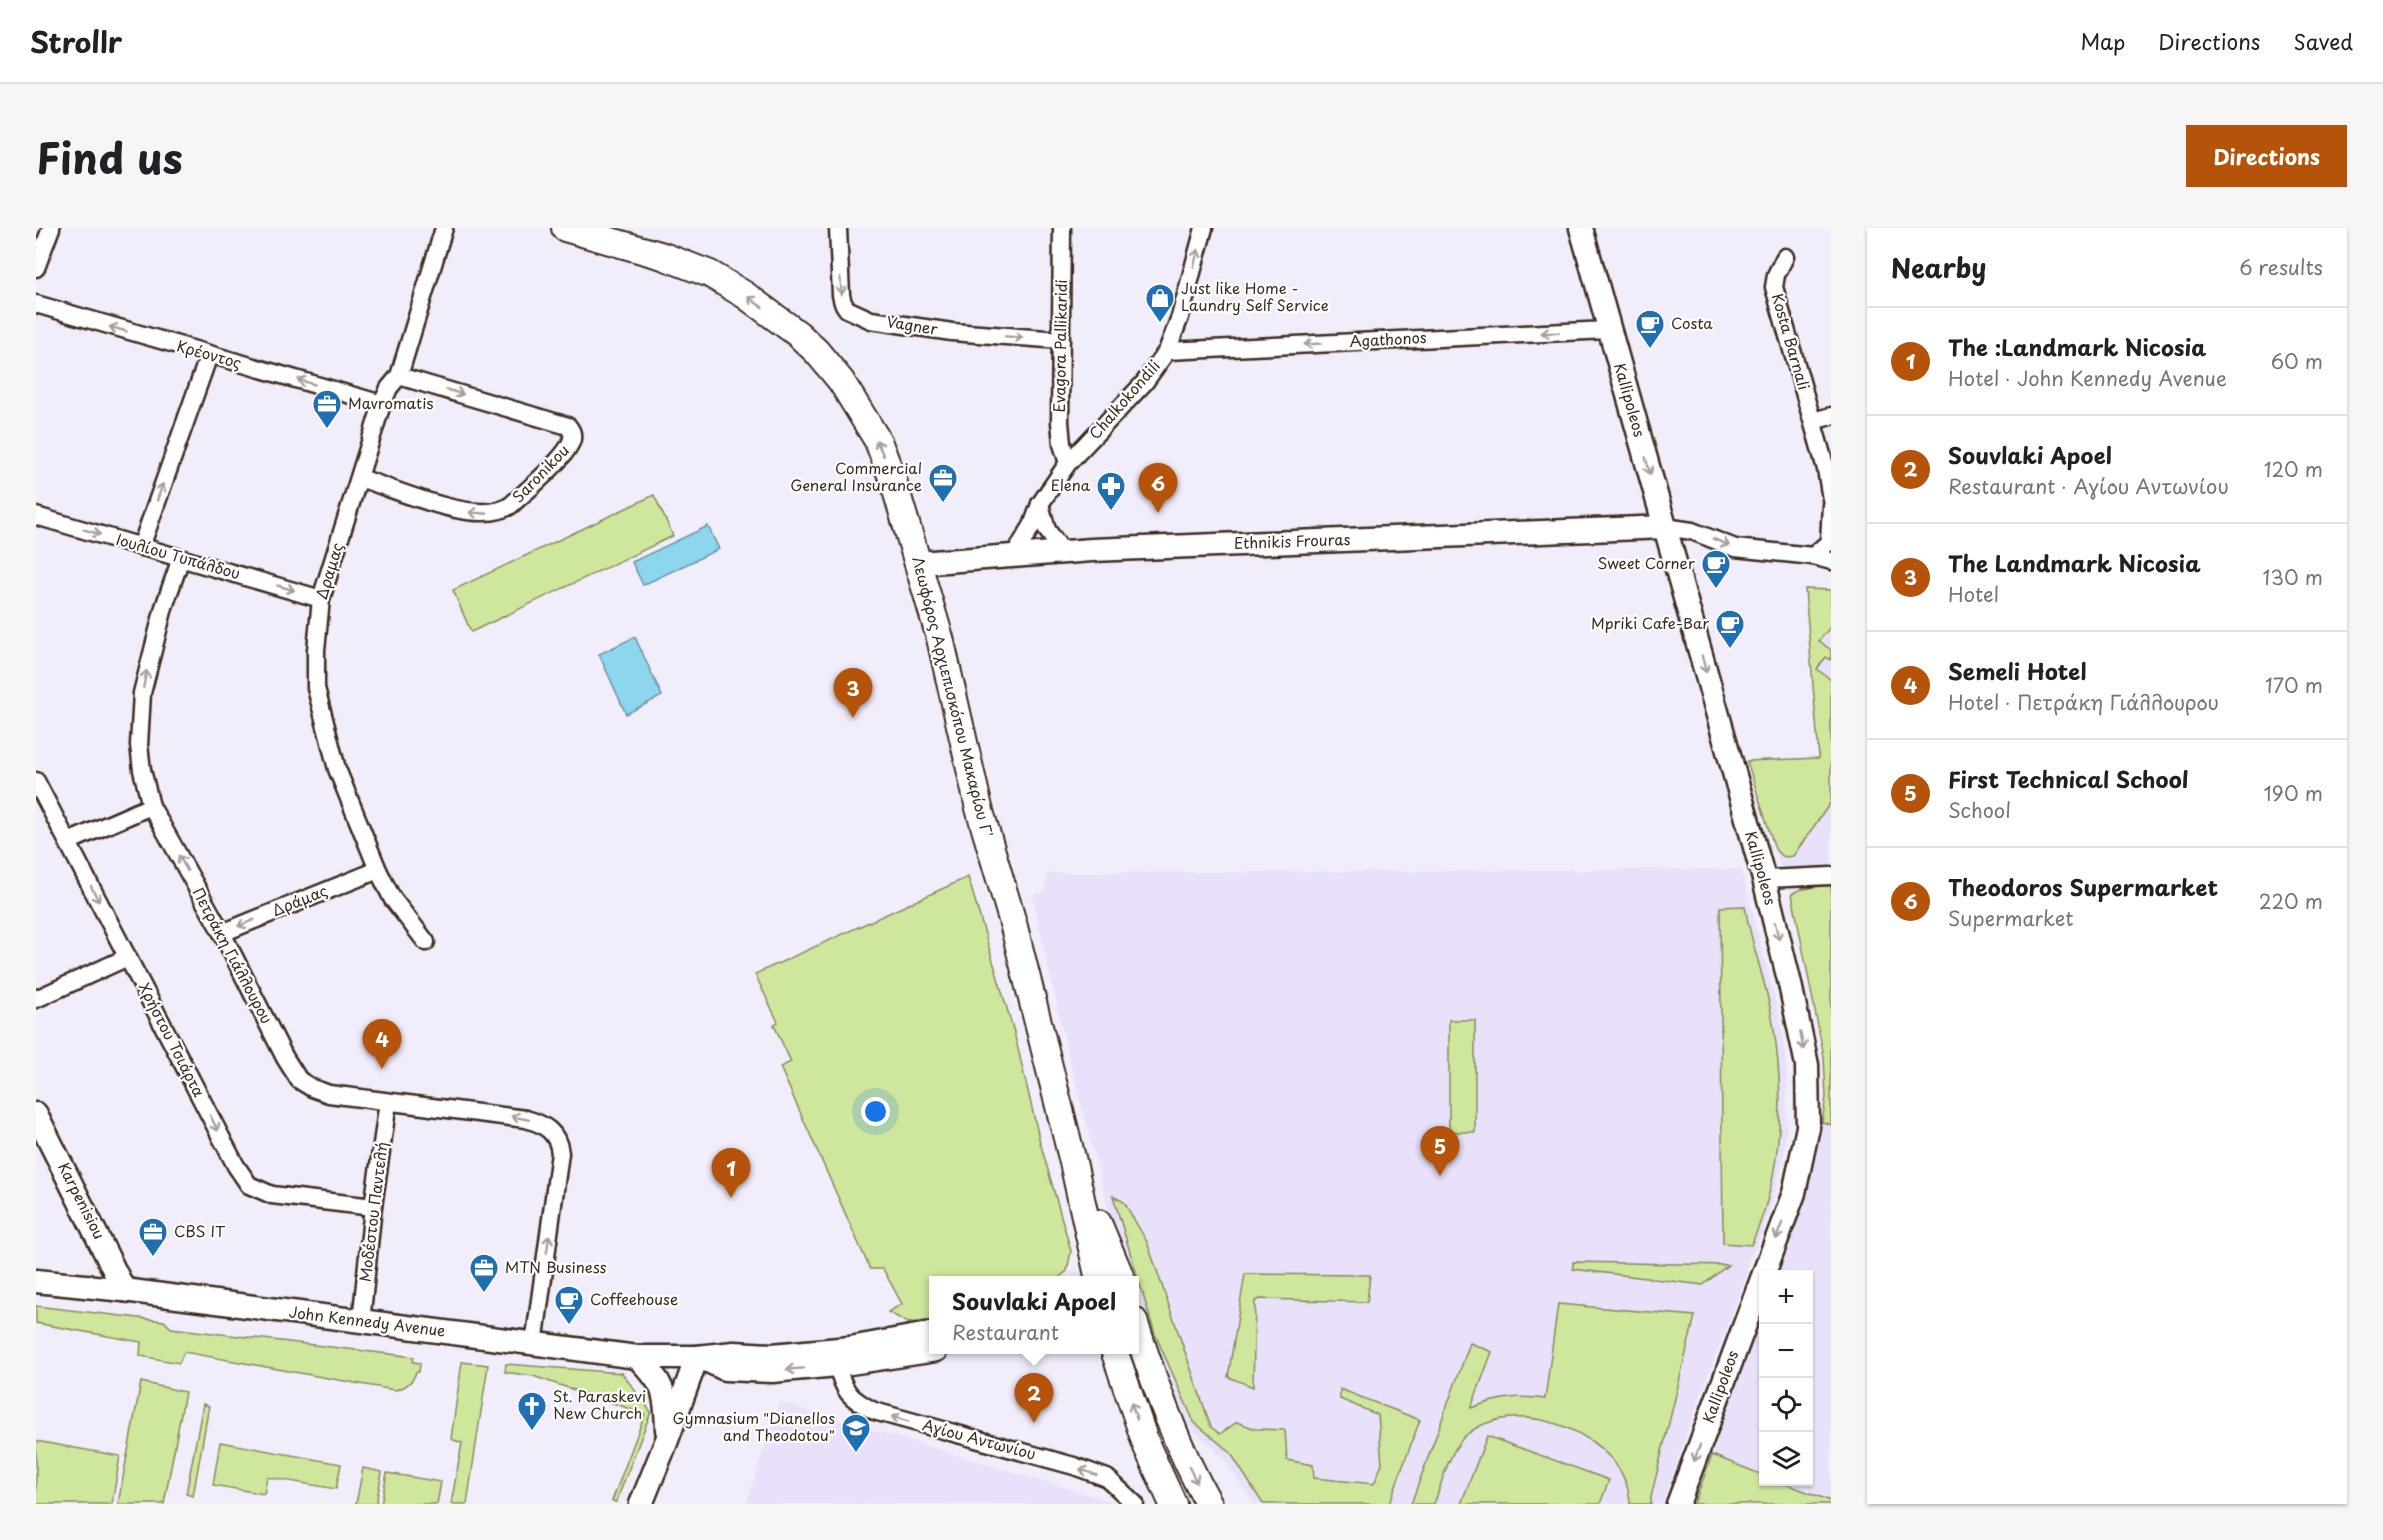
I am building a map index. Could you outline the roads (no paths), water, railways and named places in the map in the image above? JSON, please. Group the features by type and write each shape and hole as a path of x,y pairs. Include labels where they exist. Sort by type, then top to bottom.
{"main road":[{"name":"Λεωφόρος Αρχιεπισκόπου Μακαρίου Γ'","path":"565,228 663,256 710,274 773,315 817,352 842,381 878,441 893,480 940,638 979,808 1013,923 1073,1162 1098,1276"},
{"name":"Kallipoleos","path":"1581,228 1764,879 1807,1065 1808,1127 1794,1193 1678,1504"},
{"name":"Ethnikis Frouras","path":"919,563 1062,552 1665,527"},
{"name":"Karpenisiou","path":"36,1114 124,1290"},
{"name":"Λεωφόρος Αρχιεπισκόπου Μακαρίου Γ'","path":"1073,1162 1120,1276"},
{"name":"John Kennedy Avenue","path":"36,1281 124,1290 637,1357 697,1357 734,1353 772,1354 850,1348 929,1334"},
{"path":"1139,1336 1178,1445 1209,1504"},
{"name":"John Kennedy Avenue","path":"697,1357 725,1369 748,1371 837,1365 929,1351"},
{"path":"1115,1354 1147,1447 1173,1504"},
{"path":"637,1357 658,1379 663,1391 667,1440"},
{"path":"641,1504 697,1357"}],"street":[{"path":"36,268 51,228"},
{"name":"Δραμας","path":"426,942 392,898 378,870 337,769 316,688 316,650 321,599 382,404 389,388 399,376 444,228"},
{"name":"Vagner","path":"838,228 841,295 843,303 852,312 871,320 952,332 1061,340"},
{"name":"Evagora Pallikaridi","path":"1062,228 1060,428 1068,463"},
{"name":"Chalkokondili","path":"1014,555 1032,526 1040,504 1068,463 1144,383 1167,351 1180,317 1204,228"},
{"name":"Kosta Barnali","path":"1785,257 1776,275 1774,287 1813,421 1831,499"},
{"name":"Κρέοντος","path":"36,304 209,356 382,404"},
{"name":"Agathonos","path":"1167,351 1608,330"},
{"path":"141,547 209,356"},
{"name":"Saronikou","path":"360,478 455,509 489,514 502,511 511,505 563,454 572,440 572,433 568,426 399,376"},
{"path":"1813,421 1831,416"},
{"path":"1040,504 1047,530 1062,552"},
{"path":"1813,556 1829,542 1831,505"},
{"name":"Ιουλίου Τυπάλδου","path":"36,516 321,599"},
{"path":"1665,527 1692,531 1735,548 1813,556 1831,561"},
{"name":"Πετράκη Γιάλλουρου","path":"181,558 164,607 147,666 142,693 139,745 142,770 151,806 222,933 285,1058 299,1080 312,1089 329,1094 504,1115 533,1121 547,1127 554,1134 559,1142 560,1153 534,1344"},
{"name":"Χρήστου Τσιάρτα","path":"36,781 236,1166 249,1185 272,1195 373,1207"},
{"path":"68,842 151,806"},
{"name":"Δράμας","path":"222,933 378,870"},
{"path":"1764,879 1831,876"},
{"path":"36,999 128,957"},
{"name":"Μοδέστου Παντελή","path":"361,1322 373,1207 388,1102"},
{"name":"Αγίου Αντωνίου","path":"837,1365 843,1388 855,1401 874,1411 1074,1466 1107,1478 1135,1504"}],"water":[{"path":"708,526 719,549 643,585 632,562"},
{"path":"635,637 662,696 626,714 599,654"}],"place":[{"name":"Just like Home - Laundry Self Service","path":"1160,324"},
{"name":"Costa","path":"1650,350"},
{"name":"Mavromatis","path":"327,430"},
{"name":"Commercial General Insurance","path":"943,504"},
{"name":"Elena","path":"1111,512"},
{"name":"Theodoros Supermarket","path":"1158,513"},
{"name":"Sweet Corner","path":"1716,590"},
{"name":"Mpriki Cafe-Bar","path":"1730,650"},
{"name":"The Landmark Nicosia","path":"853,718"},
{"name":"Semeli Hotel","path":"382,1069"},
{"name":"First Technical School","path":"1440,1176"},
{"name":"The :Landmark Nicosia","path":"731,1198"},
{"name":"CBS IT","path":"153,1258"},
{"name":"MTN Business","path":"484,1294"},
{"name":"Coffeehouse","path":"569,1326"},
{"name":"Souvlaki Apoel","path":"1034,1423"},
{"name":"St. Paraskevi New Church","path":"532,1432"},
{"name":"Gymnasium \"Dianellos and Theodotou\"","path":"856,1454"}]}
